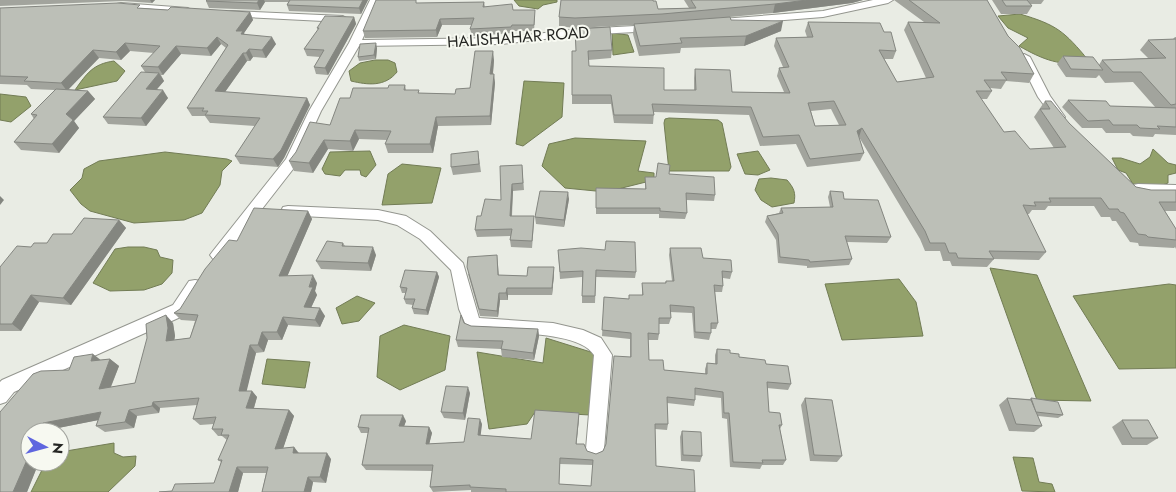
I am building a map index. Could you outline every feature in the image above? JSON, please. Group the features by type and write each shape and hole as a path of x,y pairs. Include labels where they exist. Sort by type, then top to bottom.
{"street":[{"path":"3,390 178,310 207,268 292,161 315,112 356,43 375,0"},
{"path":"707,24 823,14 888,0"},
{"path":"113,6 202,13"},
{"path":"221,14 366,20"},
{"name":"HALISHAHAR ROAD","path":"356,43 502,41 579,32 670,27"},
{"path":"1016,47 1031,68 1044,97 1068,127"},
{"path":"1126,183 1133,188 1143,191 1176,190"},
{"path":"254,210 378,215 401,220 424,235 458,267 467,309 474,325 548,330 573,334 595,342 603,355 595,449"}],"shaded area":[{"path":"514,0 557,0 557,2 543,5 538,9 519,6"},
{"path":"1020,14 1059,30 1089,61 1061,63 1036,55 1019,46 1028,38 1008,28 998,16"},
{"path":"612,33 628,35 634,52 613,55"},
{"path":"388,60 395,63 397,72 387,80 376,84 351,81 349,71 360,63"},
{"path":"114,61 125,71 117,81 75,90 91,70 101,64"},
{"path":"524,81 564,83 562,117 523,146 516,144"},
{"path":"0,94 26,97 31,106 11,122 0,120"},
{"path":"665,119 718,120 722,123 731,167 729,171 669,171 664,123"},
{"path":"575,138 646,141 638,171 654,173 654,180 606,192 565,188 542,166 549,144"},
{"path":"1153,149 1168,163 1176,165 1176,173 1168,175 1168,183 1164,185 1147,186 1133,184 1126,173 1118,170 1112,158 1121,158 1140,164 1150,157"},
{"path":"370,151 376,165 366,177 361,175 360,170 345,170 340,176 325,174 322,169 330,152"},
{"path":"758,151 770,170 758,175 745,174 737,154"},
{"path":"165,152 232,161 222,171 220,185 202,213 184,220 134,223 90,211 81,204 70,190 82,178 84,169 99,161"},
{"path":"402,164 441,168 432,203 382,205 388,174"},
{"path":"759,179 787,180 794,191 794,203 772,207 761,200 755,190"},
{"path":"144,247 157,250 160,257 173,260 172,273 162,284 144,290 110,291 93,283 115,249"},
{"path":"990,268 1037,275 1091,401 1037,400"},
{"path":"899,279 916,302 923,336 842,340 825,284"},
{"path":"1169,284 1176,285 1176,368 1119,369 1073,296"},
{"path":"357,296 375,303 359,321 342,324 336,308"},
{"path":"404,325 450,336 445,370 400,390 377,377 380,336"},
{"path":"546,338 594,353 590,415 535,412 527,424 489,429 477,352 543,363"},
{"path":"267,359 310,362 305,388 262,384"},
{"path":"114,443 114,453 123,457 136,456 135,466 108,492 31,492 41,472 70,472 70,450"},
{"path":"1013,457 1033,458 1039,482 1052,484 1055,492 1022,491"}],"building":[{"path":"207,0 259,0 257,3"},
{"path":"290,0 363,0 359,8 287,5"},
{"path":"376,0 416,0 416,3 484,2 483,7 512,4 513,10 535,10 534,25 470,29 474,18 440,19 436,30 363,31"},
{"path":"561,0 653,0 656,1 658,9 696,8 691,0 807,0 662,14 575,18 559,17"},
{"path":"909,0 987,0 1008,36 1020,48 1034,74 1001,72 1007,80 984,80 992,91 976,91 1004,132 1015,131 1030,149 1066,147 1040,109 1050,109 1045,101 1051,101 1069,123 1136,187 1151,190 1176,190 1176,202 1159,202 1176,229 1176,240 1138,234 1124,213 1118,209 1109,209 1101,198 1049,198 1051,202 1034,202 1036,206 1023,205 1046,252 989,251 994,259 958,258 956,253 949,253 945,243 930,243 925,231 862,128 857,131 864,153 810,159 799,135 763,137 751,107 652,104 654,115 614,115 611,95 572,95 572,51 576,51 575,29 610,27 612,50 588,51 589,66 664,68 664,90 696,90 695,69 730,70 732,92 790,93 779,68 789,67 776,38 813,37 808,22 880,23 884,32 891,32 896,51 879,50 897,82 934,77 908,22 940,23","holes":["834,101 846,125 815,126 808,103"]},
{"path":"1002,0 1027,0 1032,6 1006,6"},
{"path":"118,3 140,5 137,8 168,10 171,7 250,12 236,31 243,31 241,34 272,37 262,50 249,49 246,53 243,53 215,91 307,98 281,150 273,159 235,156 260,118 205,115 208,111 202,111 204,108 187,108 228,45 217,37 207,48 176,46 158,67 141,66 160,46 125,43 116,52 93,50 61,83 24,81 28,77 0,76 0,8"},
{"path":"325,16 354,17 325,68 314,67 324,50 304,49"},
{"path":"730,17 731,20 783,21 746,36 680,38 682,43 640,46 634,24"},
{"path":"1176,39 1176,104 1171,105 1141,72 1113,72 1102,60 1166,58 1148,40"},
{"path":"376,43 374,55 358,57 360,44"},
{"path":"475,51 493,51 490,74 494,74 490,116 436,117 430,144 385,144 391,131 355,130 350,141 324,140 309,163 289,161 296,152 310,122 330,125 340,98 350,98 353,88 388,88 389,85 405,85 404,90 419,90 418,93 455,94 456,89 470,88"},
{"path":"1063,56 1093,57 1103,70 1071,69"},
{"path":"141,72 159,73 146,89 163,90 141,118 103,117"},
{"path":"56,89 88,91 66,114 73,120 52,144 14,142 37,115 31,114"},
{"path":"1068,100 1106,101 1110,106 1176,108 1176,127 1157,126 1160,129 1140,128 1137,125 1113,125 1109,120 1088,121"},
{"path":"478,151 479,164 451,167 451,154"},
{"path":"658,163 670,165 669,174 714,177 715,195 686,193 687,213 660,211 660,208 596,208 596,188 646,189 645,177 656,177"},
{"path":"522,165 523,183 512,184 510,216 534,216 532,241 510,240 512,229 475,230 477,216 481,216 485,199 501,200 500,166"},
{"path":"540,191 568,192 564,220 535,217"},
{"path":"830,191 843,192 844,199 878,200 891,237 845,236 852,259 810,262 809,260 780,257 778,234 767,216 783,213 781,208 833,207"},
{"path":"254,208 308,211 279,276 313,275 309,287 313,287 304,307 320,308 315,320 283,317 277,332 262,332 258,345 250,345 239,391 252,391 246,408 289,410 275,449 294,447 293,453 327,453 320,477 308,477 304,492 262,492 268,467 237,467 229,492 159,492 172,491 175,484 214,483 222,460 218,460 229,435 221,435 223,429 212,429 216,417 193,419 199,398 153,402 152,406 129,410 125,422 96,426 101,412 48,422 20,422 20,472 22,472 13,492 0,492 0,412 33,374 41,371 69,370 74,357 93,354 91,361 110,359 99,389 135,383 147,338 146,324 166,315 168,328 166,341 190,338 198,315 174,313 180,309 205,269 229,240 237,241"},
{"path":"84,218 119,220 63,298 31,295 12,324 0,324 0,267 17,246 31,247 34,243 47,243 53,234 72,234"},
{"path":"327,241 343,243 342,246 373,247 368,263 316,261"},
{"path":"606,241 635,242 636,272 596,270 595,296 582,296 583,271 560,272 558,250 581,248 605,250"},
{"path":"670,248 701,248 703,258 731,260 732,272 722,271 723,286 714,285 718,323 711,323 711,333 695,332 694,307 670,305 671,318 659,318 659,334 648,333 649,360 663,360 664,370 707,374 707,363 717,364 717,349 730,350 730,353 739,354 739,357 765,360 766,364 788,366 791,384 767,382 769,412 780,413 782,425 779,425 786,460 762,460 763,463 733,462 729,413 724,413 723,392 695,388 695,400 667,397 668,424 655,424 656,466 694,470 695,492 506,492 506,489 470,487 470,485 430,487 433,465 362,465 369,428 358,427 361,415 403,415 399,426 429,427 426,444 464,442 468,418 480,419 478,435 531,439 535,410 579,413 576,444 584,444 587,451 596,454 603,451 606,444 614,356 631,357 631,333 602,330 604,297 629,299 629,295 643,295 642,283 674,281","holes":["560,458 593,460 591,486 559,484"]},
{"path":"497,255 498,275 527,276 528,267 554,267 552,288 507,288 506,293 499,293 497,311 479,309 467,267 468,257"},
{"path":"405,270 437,272 426,310 412,308 415,299 404,299 407,288 400,287"},
{"path":"461,315 464,323 471,326 538,329 533,353 501,349 503,341 456,340"},
{"path":"446,386 468,387 463,413 441,412"},
{"path":"805,398 832,400 842,456 814,455"},
{"path":"1007,398 1031,400 1042,426 1016,424"},
{"path":"1031,398 1058,402 1063,415 1036,412"},
{"path":"1122,420 1148,420 1158,438 1132,438"},
{"path":"682,431 701,432 702,456 683,455"}]}
